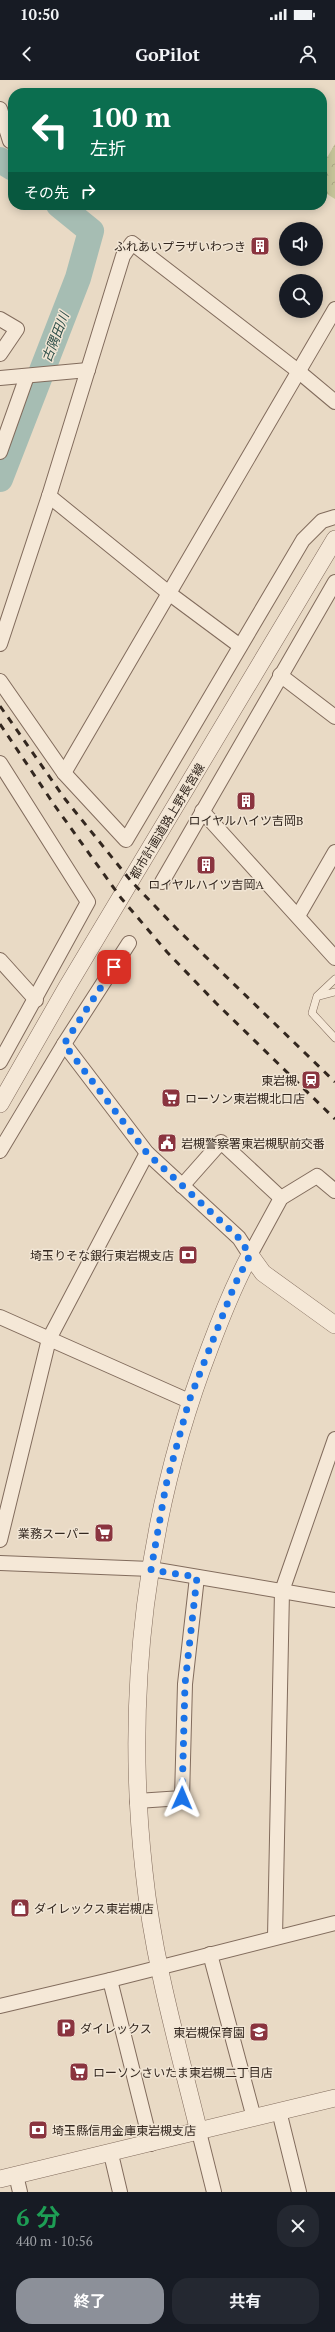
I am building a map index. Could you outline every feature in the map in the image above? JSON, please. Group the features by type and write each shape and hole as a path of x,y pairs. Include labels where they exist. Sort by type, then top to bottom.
{"street":[{"path":"0,109 8,135"},
{"path":"0,644 49,496 123,256 132,243 298,371 335,402"},
{"path":"64,773 335,310"},
{"path":"0,319 17,329 0,354"},
{"path":"0,378 88,370"},
{"path":"0,452 30,375"},
{"path":"49,496 170,594 240,646"},
{"path":"0,681 64,773 126,840 303,540 322,521 335,517"},
{"name":"都市計画道路上野長宮線","path":"0,1104 67,987 335,539"},
{"path":"162,882 335,582"},
{"path":"280,675 335,717"},
{"path":"0,763 88,902 36,1000 0,1062"},
{"path":"202,811 335,958"},
{"path":"298,916 335,852"},
{"path":"0,1151 64,1044 129,944"},
{"path":"0,960 36,1000"},
{"path":"64,1044 147,1153 239,1238 263,1273 335,1325"},
{"path":"182,1186 221,1142 281,1198"},
{"path":"0,1540 49,1340 147,1153"},
{"path":"214,2192 158,1967 144,1873 137,1801 138,1660 151,1570 166,1485 189,1401 235,1284 281,1198 317,1176 335,1191"},
{"path":"0,1317 189,1401"},
{"path":"275,1937 282,1591 335,1439"},
{"path":"0,1563 151,1570 335,1600"},
{"path":"137,1801 182,1798 185,1684 197,1577"},
{"path":"0,2006 110,1980 335,1923"},
{"path":"210,1954 254,2118"},
{"path":"110,1980 150,2144"},
{"path":"20,2192 8,2177 111,2154 335,2098"},
{"path":"279,2111 299,2192"},
{"path":"111,2154 120,2192"}],"lane":[{"path":"334,1033 312,1013 317,996 335,979"},
{"path":"317,996 335,992"}],"green space":[{"path":"335,144 335,199 327,194 327,158"}],"waterway":[{"name":"古隅田川","path":"0,160 8,165"},
{"name":"古隅田川","path":"0,479 78,278 91,231 65,210"}],"railway":[{"path":"0,706 65,799 131,881 176,928 335,1082"},
{"path":"0,724 55,806 121,898 167,952 216,1003 335,1119"}],"place":[{"name":"ふれあいプラザいわつき","path":"260,246"},
{"name":"ロイヤルハイツ吉岡B","path":"246,801"},
{"name":"ロイヤルハイツ吉岡A","path":"206,865"},
{"name":"東岩槻","path":"311,1080"},
{"name":"ローソン東岩槻北口店","path":"171,1098"},
{"name":"岩槻警察署東岩槻駅前交番","path":"167,1143"},
{"name":"埼玉りそな銀行東岩槻支店","path":"188,1255"},
{"name":"業務スーパー","path":"104,1533"},
{"name":"ダイレックス東岩槻店","path":"20,1908"},
{"name":"ダイレックス","path":"66,2028"},
{"name":"東岩槻保育園","path":"259,2032"},
{"name":"ローソンさいたま東岩槻二丁目店","path":"79,2072"},
{"name":"埼玉縣信用金庫東岩槻支店","path":"38,2130"}],"route":[{"path":"114,967 64,1044 147,1153 239,1238 250,1255 235,1284 189,1401 166,1485 151,1570 197,1577 185,1684 182,1798"}]}
